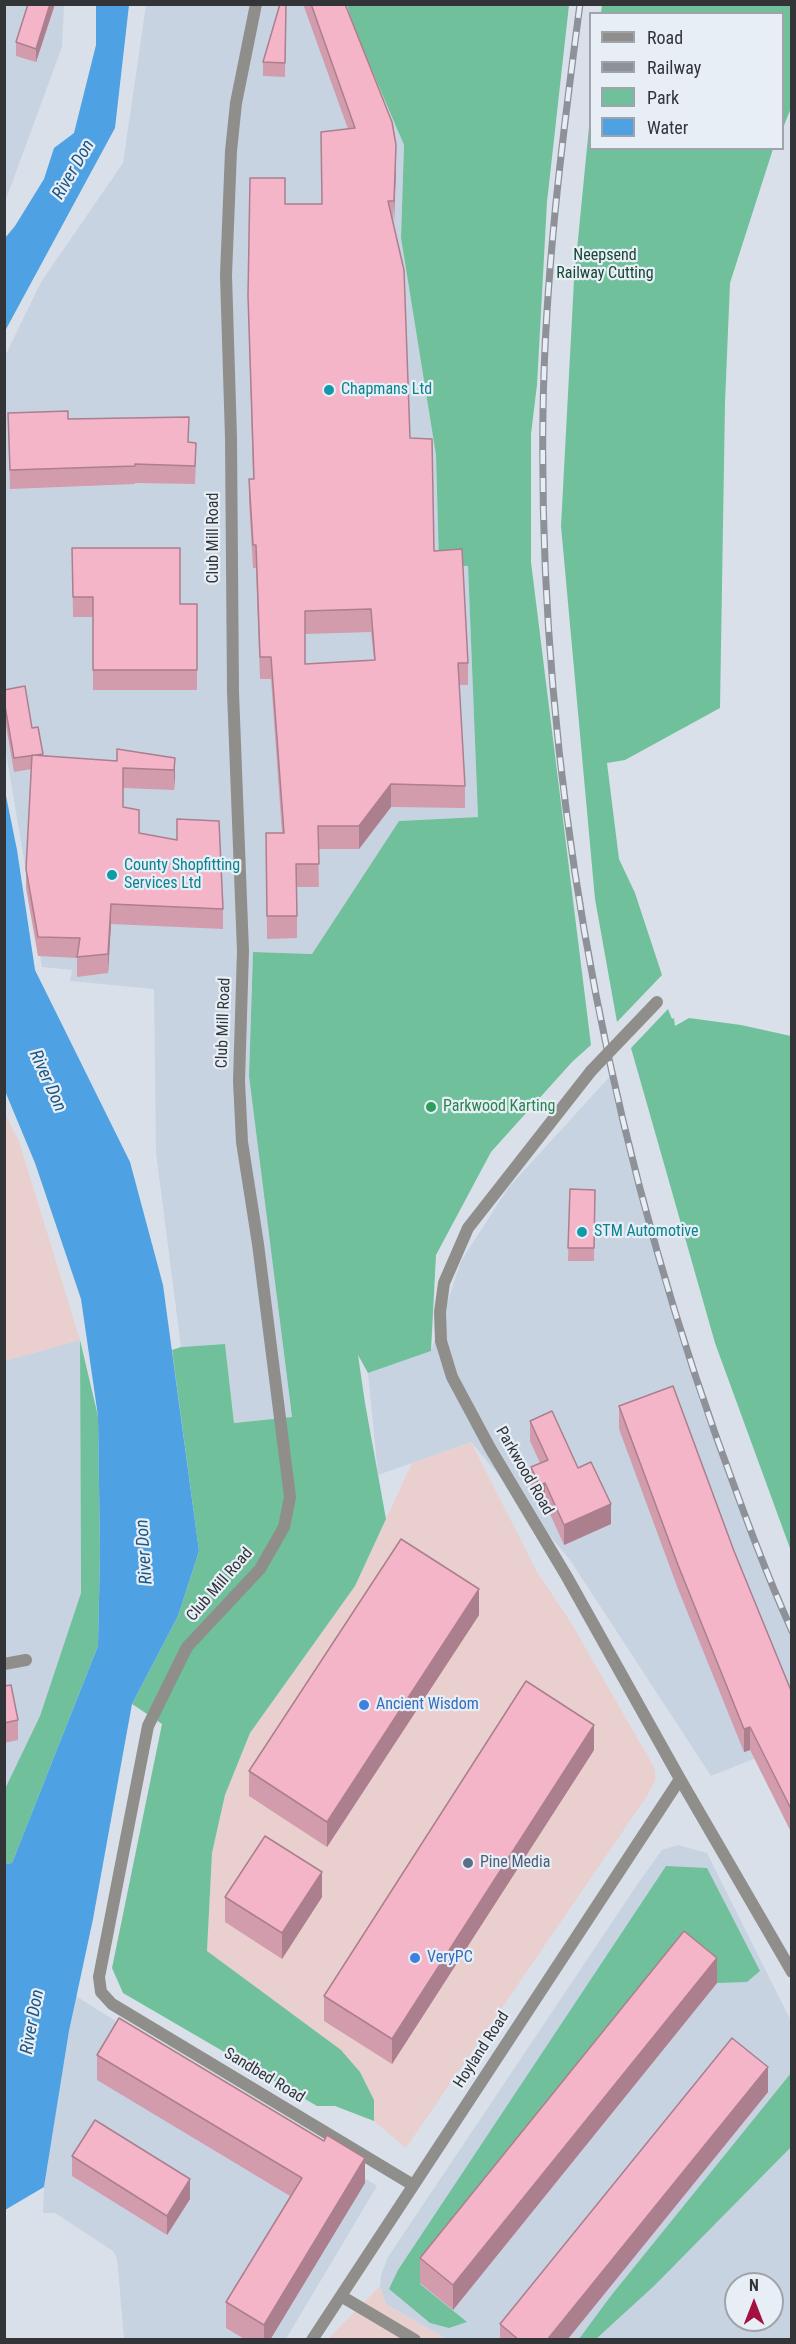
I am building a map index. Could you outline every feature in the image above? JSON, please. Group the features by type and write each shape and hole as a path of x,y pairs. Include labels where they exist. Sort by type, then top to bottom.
{"street":[{"name":"Club Mill Road","path":"101,1992 99,1977 148,1726 187,1647 260,1569 284,1527 290,1497 258,1244 242,1142 239,1081 243,951 233,681 231,438 226,275 231,152 236,103 256,4"},
{"name":"Parkwood Road","path":"657,1002 591,1071 468,1228 444,1283 440,1312 441,1341 452,1377 490,1448 567,1577 792,1972"},
{"path":"4,1664 26,1660"},
{"name":"Hoyland Road","path":"312,2340 680,1779"},
{"name":"Sandbed Road","path":"101,1992 112,2004 413,2185"},
{"path":"341,2296 415,2340"}],"shaded area":[{"path":"5,5 64,5 62,47 5,202"},
{"path":"146,5 347,5 353,26 404,145 401,238 436,455 439,565 468,566 478,817 399,821 312,954 253,952 249,1076 292,1417 234,1423 225,1344 181,1347 156,1153 154,989 70,981 72,970 42,967 5,747 4,358 41,282 123,163"},
{"path":"612,1074 693,1368 791,1635 791,1744 711,1776 570,1560 471,1442 378,1475 368,1373 431,1351 461,1261 508,1188"},
{"path":"4,1112 19,1141 80,1340 5,1361"},
{"path":"80,1340 81,1593 40,1716 5,1791 5,1361"},
{"path":"471,1442 537,1572 570,1621 655,1769 655,1781 647,1796 406,2148 374,2121 374,2100 360,2072 207,1951 212,1853 225,1795 250,1733 355,1586 412,1463"},
{"path":"678,1845 707,1853 791,2021 791,2339 447,2339 386,2304 380,2286 381,2275 388,2257 662,1850"},
{"path":"76,1996 377,2186 286,2339 124,2339 117,2258 113,2251 55,2213 43,2213 44,2187"},
{"path":"380,2286 386,2304 447,2339 327,2340"}],"green space":[{"path":"347,5 569,5 547,202 537,385 531,434 531,562 591,1045 572,1062 491,1152 436,1255 431,1351 368,1373 358,1355 386,1519 355,1586 250,1733 225,1795 212,1853 207,1951 341,2050 360,2072 374,2100 374,2121 335,2106 317,2106 123,1993 112,1968 162,1724 132,1704 178,1616 199,1551 172,1350 181,1347 225,1344 234,1423 292,1417 249,1076 253,952 312,954 399,821 478,817 468,566 439,565 436,455 401,238 404,145 353,26"},
{"path":"602,5 791,5 791,108 784,126 784,12 601,12"},
{"name":"Neepsend Railway Cutting","path":"589,127 589,150 773,150 730,283 725,403 720,708 625,760 607,763 619,859 635,893 662,975 617,1022 595,899 561,526 574,280"},
{"path":"668,1009 672,1019 674,1018 675,1026 689,1018 741,1025 791,1036 791,1551 715,1343 631,1048"},
{"path":"80,1340 98,1416 100,1553 98,1646 12,1863 5,1864 4,1791 40,1716 81,1593"},
{"path":"666,1866 707,1868 760,1971 747,1982 717,1983 684,1957 420,2284 467,2322 449,2328 430,2323 389,2289 398,2270"},
{"path":"791,2073 791,2147 654,2286 596,2339 579,2339 610,2297"}],"water":[{"name":"River Don","path":"96,5 129,5 115,128 5,331 5,238 44,179 54,148 74,133 96,45"},
{"name":"River Don","path":"4,786 17,850 35,970 130,1162 163,1285 199,1551 178,1616 132,1704 93,1919 69,2031 44,2187 5,2210 5,1864 12,1863 98,1646 100,1553 98,1416 81,1299 35,1163 5,1091"}],"building":[{"path":"28,4 50,4 36,49 16,42"},
{"path":"280,4 286,4 285,63 263,62"},
{"path":"311,4 345,4 392,122 396,145 394,201 388,201 404,270 410,438 432,439 434,551 462,549 468,663 458,663 465,786 391,784 359,826 318,826 319,864 296,864 297,916 267,916 266,833 284,833 271,657 260,657 256,545 253,545 249,479 254,479 248,296 250,178 285,178 285,204 322,204 321,132 355,128","holes":["371,609 375,660 305,664 305,611"]},
{"path":"68,411 68,419 189,417 188,442 196,443 195,466 135,464 135,466 10,470 8,413"},
{"path":"72,548 180,548 180,604 197,604 197,670 93,670 93,597 73,597"},
{"path":"25,686 32,728 38,727 43,754 14,758 4,690"},
{"name":"County Shopfitting Services Ltd","path":"117,749 175,758 174,770 123,768 123,807 139,810 139,833 177,840 177,819 219,821 223,909 111,904 108,954 77,957 80,938 38,937 26,869 32,755 117,761"},
{"name":"STM Automotive","path":"570,1189 595,1190 594,1248 568,1248"},
{"path":"673,1386 734,1551 792,1693 792,1811 750,1727 744,1729 678,1565 619,1406"},
{"path":"552,1411 578,1468 591,1462 611,1504 564,1525 545,1483 539,1485 531,1467 548,1460 530,1421"},
{"name":"Ancient Wisdom","path":"401,1539 479,1589 327,1822 249,1771"},
{"path":"526,1681 594,1725 392,2039 324,1996"},
{"path":"11,1685 18,1720 4,1723 4,1686"},
{"path":"265,1836 322,1872 282,1933 225,1897"},
{"path":"684,1931 717,1958 453,2285 420,2258"},
{"path":"119,2018 324,2141 327,2135 365,2158 264,2325 226,2302 302,2178 97,2055"},
{"path":"732,2038 768,2067 547,2340 519,2340 500,2324"},
{"path":"95,2120 190,2179 167,2216 72,2156"}],"railway":[{"path":"580,4 551,259 543,412 544,542 552,672 565,802 584,932 609,1060 640,1188 675,1313 716,1436 762,1559 792,1631"}],"place":[{"name":"Chapmans Ltd","path":"329,390"},
{"name":"County Shopfitting Services Ltd","path":"112,875"},
{"name":"Parkwood Karting","path":"431,1107"},
{"name":"STM Automotive","path":"582,1232"},
{"name":"Ancient Wisdom","path":"364,1705"},
{"name":"Pine Media","path":"468,1863"},
{"name":"VeryPC","path":"415,1958"}]}
